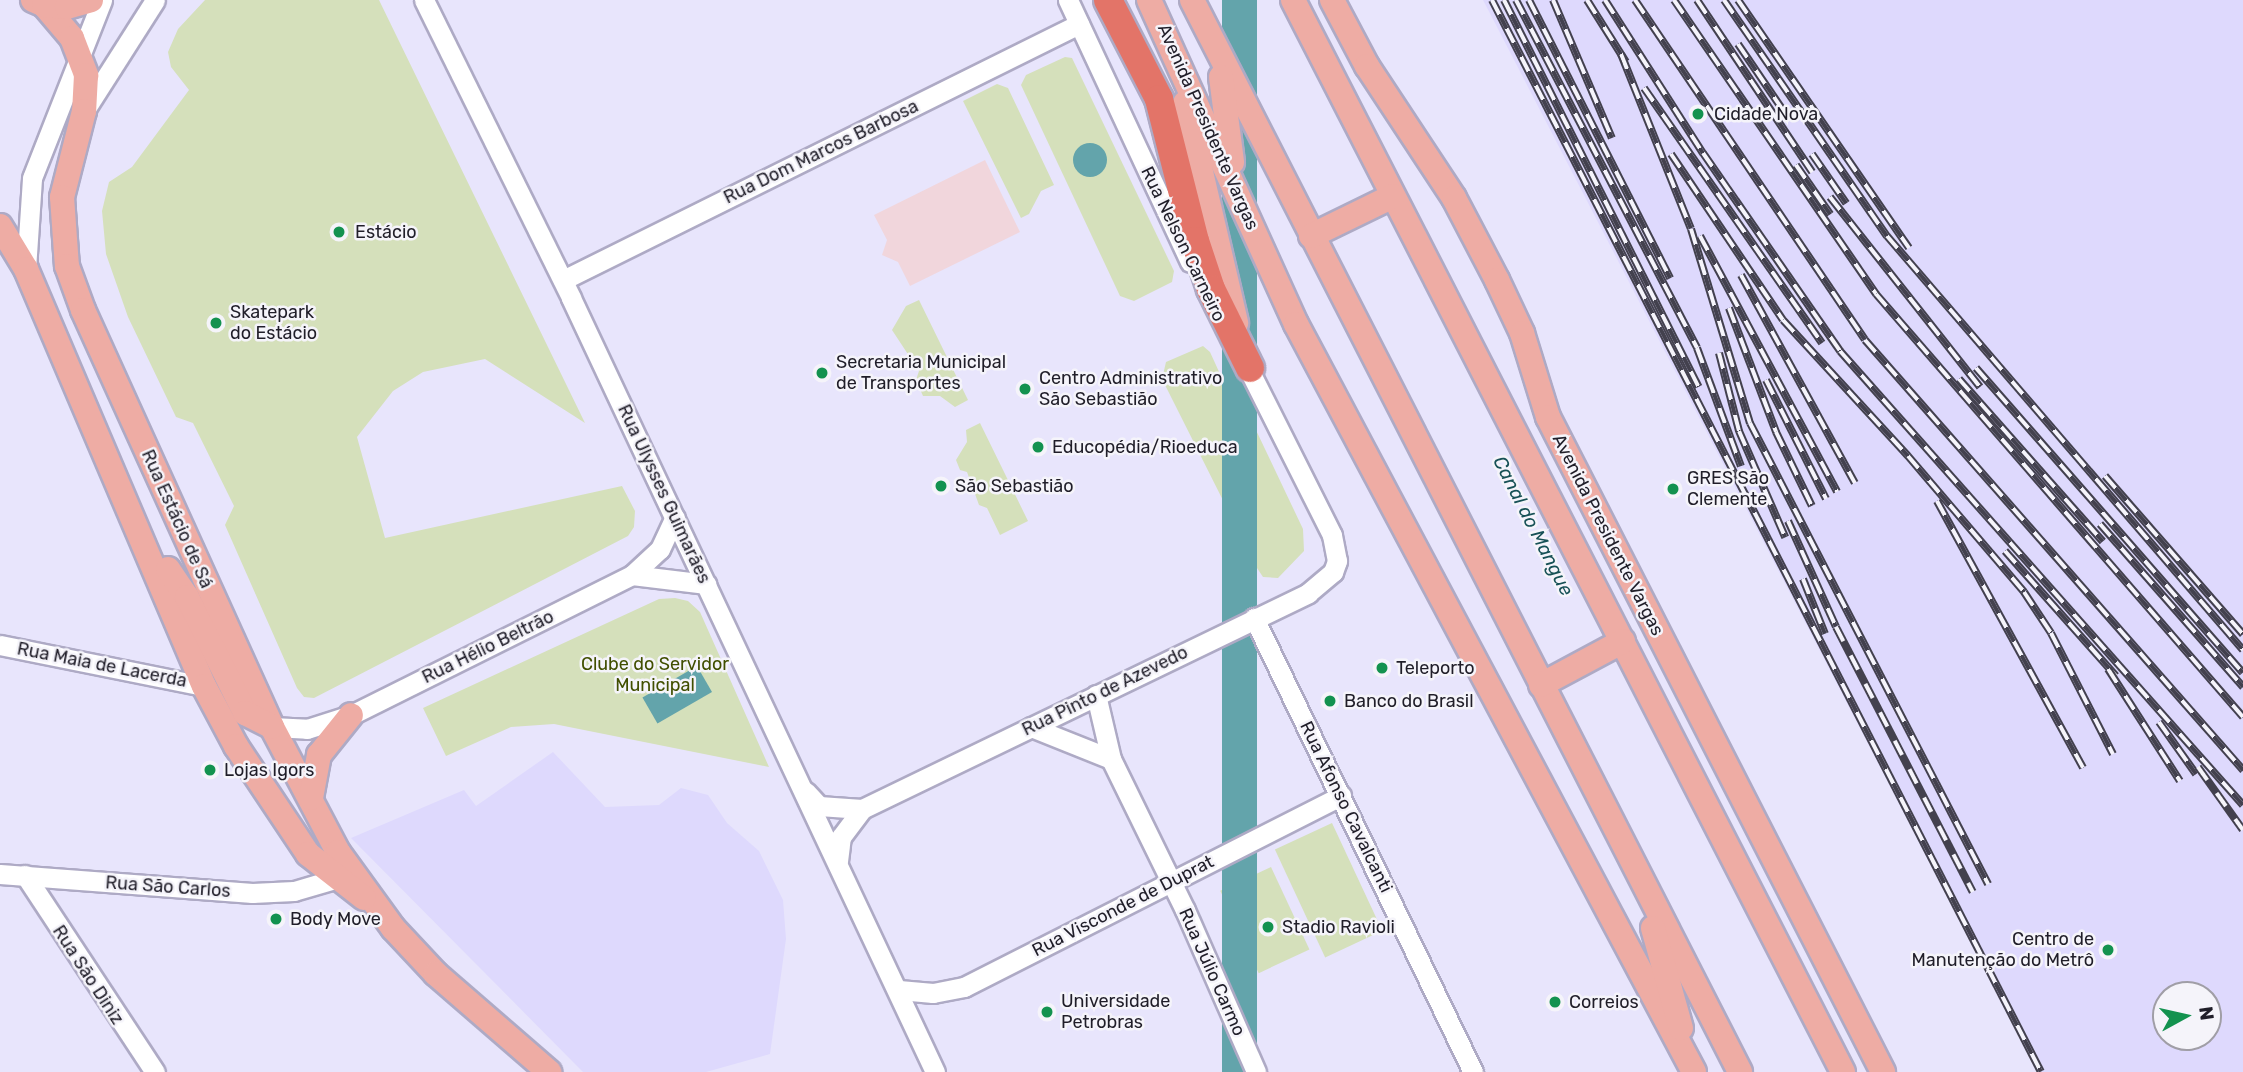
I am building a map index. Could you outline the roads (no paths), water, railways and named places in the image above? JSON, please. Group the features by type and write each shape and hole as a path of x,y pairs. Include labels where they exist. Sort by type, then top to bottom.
{"highway":[{"path":"1108,0 1159,99 1195,241 1211,289 1250,368"}],"main road":[{"path":"38,3 67,8 91,0"},
{"name":"Avenida Presidente Vargas","path":"1149,0 1303,336 1694,1072"},
{"path":"1192,0 1311,236 1550,679 1640,880 1740,1072"},
{"name":"Avenida Presidente Vargas","path":"1289,1 1393,196 1612,646 1843,1072"},
{"path":"38,3 79,50"},
{"name":"Avenida Presidente Vargas","path":"1333,6 1454,198 1497,280 1522,333 1548,417 1883,1072"},
{"path":"1167,35 1250,368"},
{"path":"1216,49 1241,198"},
{"name":"Rua Estácio de Sá","path":"79,50 86,75 84,111 62,197 67,266 83,310 272,727 338,852 375,905 436,974 549,1072"},
{"path":"1311,236 1393,196"},
{"name":"Rua Estácio de Sá","path":"0,226 26,269 141,531 204,686 270,802 308,854 335,879 375,905"},
{"path":"141,531 187,597 245,713 272,727"},
{"path":"1550,679 1612,646"},
{"path":"310,798 319,755 351,715"},
{"path":"1640,880 1694,1072"},
{"path":"521,1049 533,1072"}],"street":[{"path":"26,269 32,178 79,50 102,0"},
{"path":"84,111 155,0"},
{"name":"Rua Ulysses Guimarães","path":"424,0 563,281 899,990 935,1072"},
{"name":"Rua Nelson Carneiro","path":"1068,0 1207,299 1250,368 1332,535 1337,561"},
{"name":"Rua Dom Marcos Barbosa","path":"563,281 1079,24"},
{"name":"Rua Hélio Beltrão","path":"272,727 307,729 351,715 632,575 660,549 675,517"},
{"name":"Rua Pinto de Azevedo","path":"838,861 841,838 862,809 1308,593 1333,572 1337,561"},
{"path":"632,575 706,584"},
{"name":"Rua Afonso Cavalcanti","path":"1254,618 1473,1072"},
{"name":"Rua Maia de Lacerda","path":"0,645 204,686"},
{"name":"Rua Júlio Carmo","path":"1096,695 1111,759 1171,881 1256,1072"},
{"path":"1031,727 1111,759"},
{"name":"Rua Pinto de Azevedo","path":"804,790 819,806 862,809"},
{"name":"Rua Visconde de Duprat","path":"899,990 933,993 964,987 1341,796"},
{"name":"Rua São Carlos","path":"0,874 252,893 294,891 335,879"},
{"name":"Rua São Diniz","path":"25,875 155,1072"}],"railway":[{"path":"1492,0 2041,1072"},
{"path":"1504,0 1699,387"},
{"path":"1516,0 1697,348 1741,466"},
{"path":"1529,0 1670,278"},
{"path":"1553,0 1612,138"},
{"path":"1587,0 1626,62"},
{"path":"1605,0 1703,153 1840,351 2243,805"},
{"path":"1635,0 1865,340 2243,770"},
{"path":"1674,0 1876,294 2243,717"},
{"path":"1697,0 1812,172"},
{"path":"1724,0 1887,236 2243,650"},
{"path":"1738,0 1909,248"},
{"path":"1738,44 1789,119"},
{"path":"1621,54 1691,229 1750,423 1988,884"},
{"path":"1644,88 1822,343"},
{"path":"1671,154 1783,320 1908,456 2024,592 2051,633 2113,754"},
{"path":"1812,154 1846,203"},
{"path":"1796,165 1830,214"},
{"path":"1830,197 1980,387"},
{"path":"1700,236 1837,492"},
{"path":"1741,275 1855,483"},
{"path":"1729,308 1776,432 1812,506"},
{"path":"1719,353 1739,431 1785,537"},
{"path":"1976,368 2243,673"},
{"path":"1959,379 2103,542"},
{"path":"1766,380 1826,499"},
{"path":"2105,476 2243,634"},
{"path":"1937,501 2083,768"},
{"path":"1788,521 1836,627 1973,892"},
{"path":"2100,524 2243,687"},
{"path":"2005,551 2116,676"},
{"path":"1803,579 1825,634"},
{"path":"2108,669 2180,781"},
{"path":"2159,722 2196,774"},
{"path":"2198,767 2243,830"}],"place":[{"name":"Cidade Nova","path":"1698,114"},
{"name":"Estácio","path":"339,232"},
{"name":"Skatepark do Estácio","path":"216,323"},
{"name":"Secretaria Municipal de Transportes","path":"822,373"},
{"name":"Centro Administrativo São Sebastião","path":"1025,389"},
{"name":"Educopédia/Rioeduca","path":"1038,447"},
{"name":"São Sebastião","path":"941,486"},
{"name":"GRES São Clemente","path":"1673,489"},
{"name":"Teleporto","path":"1382,668"},
{"name":"Banco do Brasil","path":"1330,701"},
{"name":"Lojas Igors","path":"210,770"},
{"name":"Body Move","path":"276,919"},
{"name":"Stadio Ravioli","path":"1268,927"},
{"name":"Centro de Manutenção do Metrô","path":"2108,950"},
{"name":"Correios","path":"1555,1002"},
{"name":"Universidade Petrobras","path":"1047,1012"}],"water label":[{"name":"Canal do Mangue","path":"1533,526"}],"park label":[{"name":"Clube do Servidor Municipal","path":"655,675"}]}
